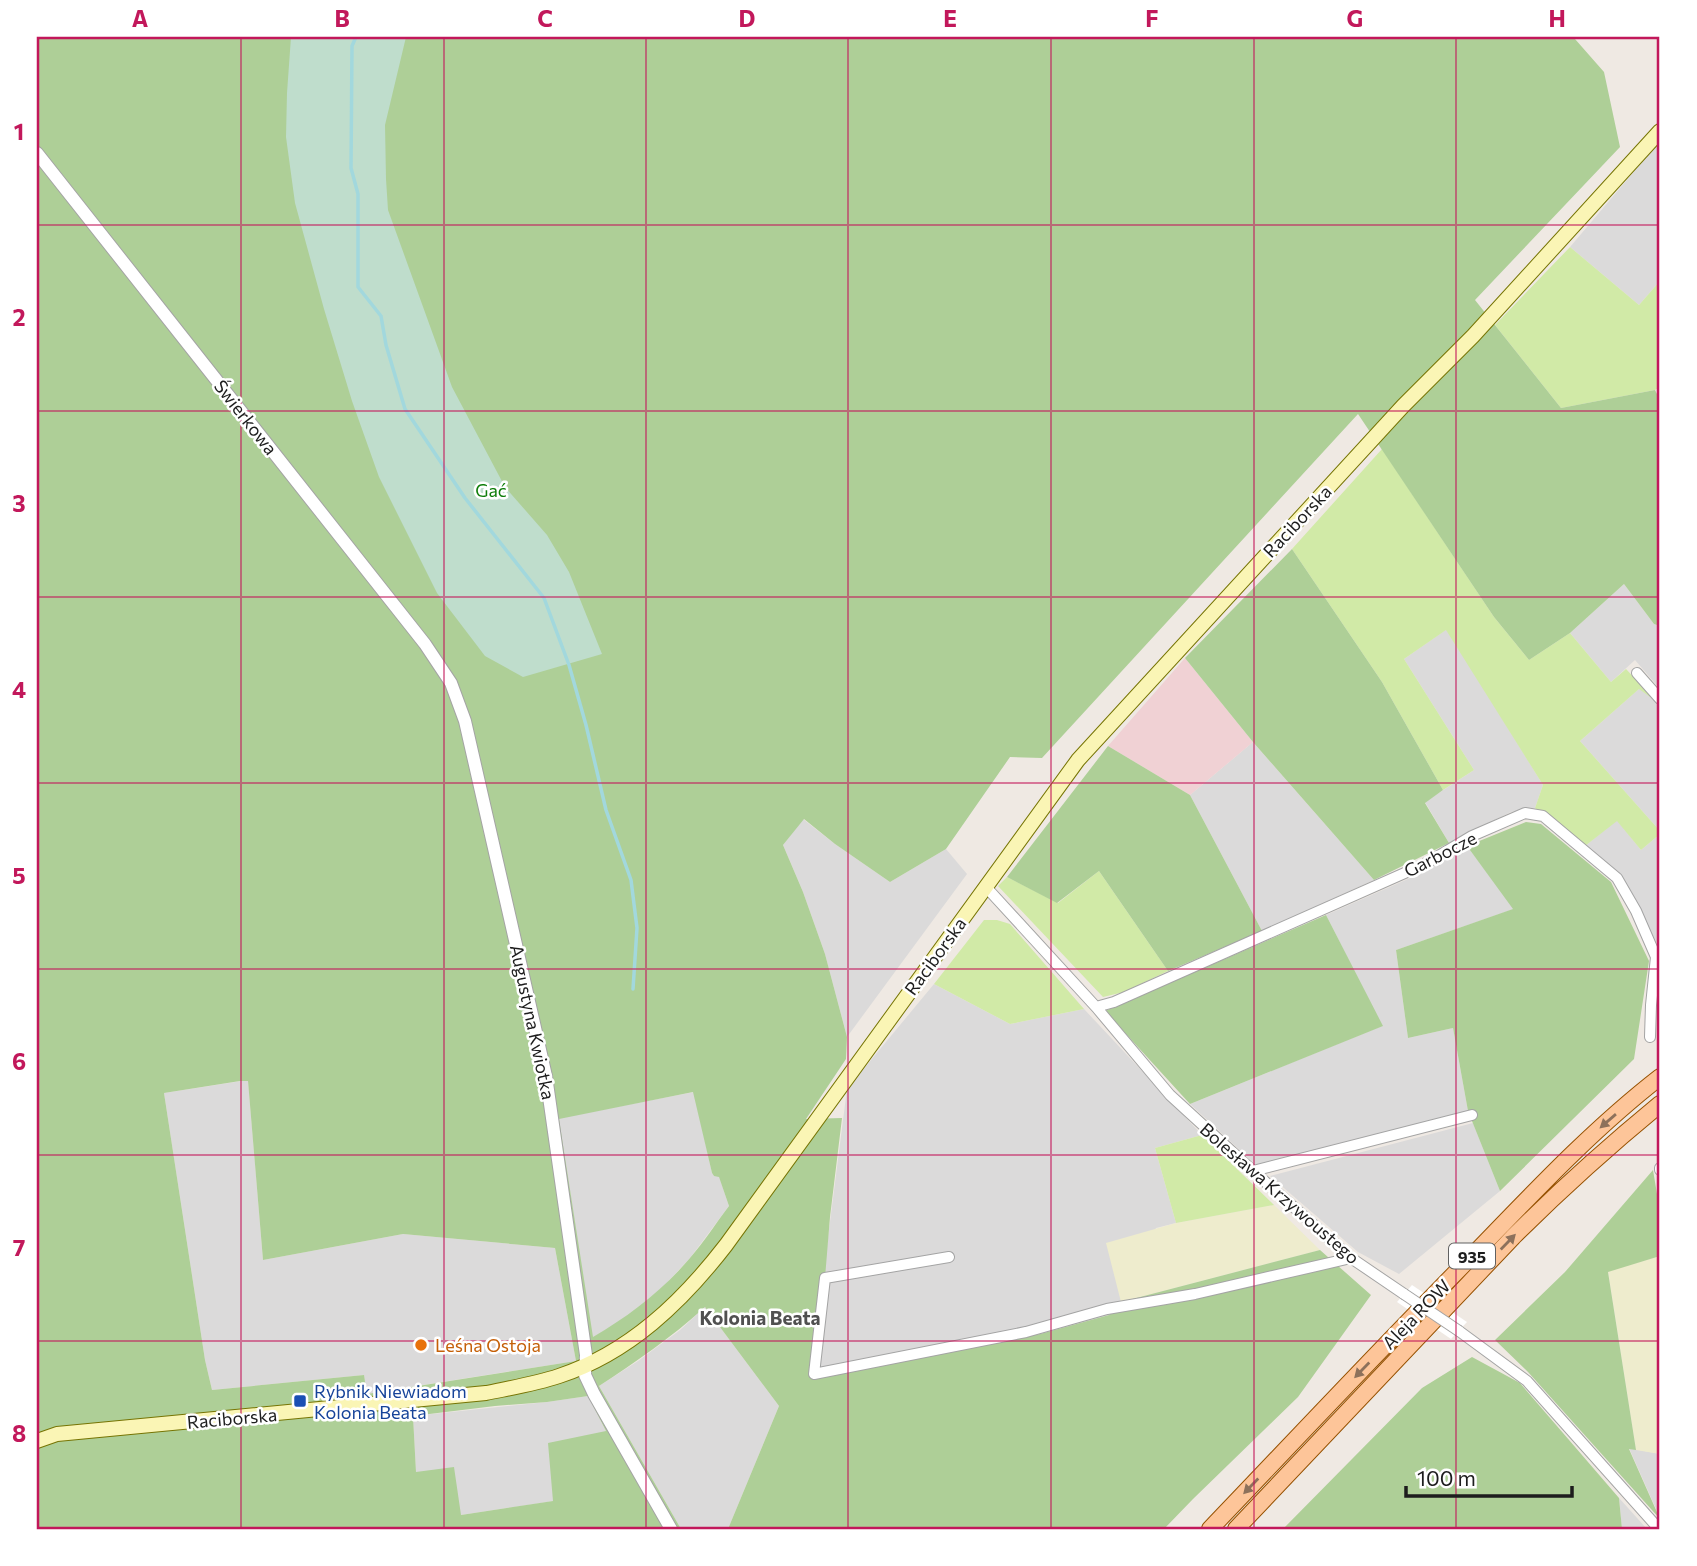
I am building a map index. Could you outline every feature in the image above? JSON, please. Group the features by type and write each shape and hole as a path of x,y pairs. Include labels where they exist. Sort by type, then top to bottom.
{"main road":[{"name":"Raciborska","path":"37,1441 57,1434 486,1393 535,1383 585,1366 646,1329 674,1305 705,1272 1078,760 1660,131"},
{"name":"Aleja ROW","path":"1210,1529 1548,1178 1601,1126 1660,1077"},
{"name":"Aleja ROW","path":"1236,1529 1513,1237 1564,1187 1660,1104"}],"street":[{"name":"Świerkowa","path":"37,153 425,644 451,684"},
{"path":"1637,673 1660,699"},
{"name":"Augustyna Kwiotka","path":"451,684 465,721 546,1076 586,1355 585,1375 671,1529"},
{"name":"Garbocze","path":"1096,1007 1114,1002 1424,864 1472,836 1525,813 1543,816 1617,878 1636,911 1658,957 1651,1005 1650,1037"},
{"name":"Bolesława Krzywoustego","path":"986,887 1096,1007 1170,1094 1352,1258 1460,1331 1527,1381 1659,1529"},
{"path":"1253,1171 1472,1115"},
{"path":"949,1257 825,1278 814,1374 1026,1332 1107,1309 1195,1294 1352,1258"}],"shaded area":[{"path":"1660,141 1660,281 1639,305 1570,247"},
{"path":"1624,584 1654,624 1660,626 1660,689 1635,660 1611,682 1570,633"},
{"path":"1447,629 1543,785 1535,808 1511,812 1449,843 1425,802 1474,770 1404,659"},
{"path":"1185,658 1253,742 1190,795 1108,746"},
{"path":"1640,688 1660,705 1660,831 1580,741"},
{"path":"1253,742 1374,880 1262,931 1190,795"},
{"path":"803,819 890,882 946,849 967,874 847,1037 825,954 783,845"},
{"path":"1617,820 1641,850 1660,834 1660,949 1622,877 1585,846"},
{"path":"1467,846 1514,909 1396,950 1408,1038 1453,1028 1468,1111 1257,1166 1190,1104 1382,1026 1326,915 1417,875"},
{"path":"934,984 1010,1024 1084,1009 1202,1135 1155,1148 1176,1223 1156,1228 1121,1302 1109,1315 1040,1334 810,1378 847,1089"},
{"path":"248,1080 263,1260 403,1234 555,1248 576,1361 366,1394 364,1375 212,1390 205,1360 164,1093"},
{"path":"694,1092 712,1173 719,1176 729,1206 690,1258 662,1288 623,1320 592,1338 559,1118"},
{"path":"1473,1123 1500,1191 1399,1274 1358,1252 1270,1176"},
{"path":"1274,1205 1320,1250 1121,1302 1106,1243 1176,1223"},
{"path":"1660,1256 1660,1454 1636,1450 1608,1271"},
{"path":"705,1307 779,1406 728,1529 681,1529 599,1386 680,1330"},
{"path":"588,1396 606,1431 554,1501 461,1515 416,1472 413,1416"},
{"path":"1629,1448 1660,1454 1660,1518"},
{"path":"1619,1498 1647,1529 1622,1529"}],"green space":[{"name":"Gać","path":"37,37 1576,37 1604,72 1620,147 1475,300 1561,408 1655,390 1660,400 1660,626 1654,624 1624,584 1570,633 1529,660 1494,617 1358,414 1042,758 1010,757 946,849 890,882 804,819 783,845 825,954 847,1037 846,1059 806,1119 842,1118 811,1378 1040,1334 1109,1315 1121,1302 1320,1250 1371,1295 1298,1397 1164,1529 728,1529 779,1406 705,1307 680,1329 599,1386 681,1529 37,1529","holes":["248,1081 263,1260 403,1234 555,1248 576,1361 367,1394 364,1375 212,1390 205,1360 164,1093","693,1092 712,1173 719,1177 729,1206 695,1252 668,1281 632,1311 593,1337 559,1119","588,1396 606,1431 548,1443 553,1501 461,1515 454,1467 416,1472 413,1416"]},
{"path":"291,37 406,37 385,125 388,210 452,387 505,487 547,535 569,572 602,654 523,677 485,656 437,593 379,477 352,401 295,203 286,137"},
{"path":"1570,247 1639,305 1660,281 1660,387 1561,408 1495,325"},
{"path":"1382,449 1494,617 1529,660 1570,633 1611,682 1626,669 1657,702 1639,689 1580,741 1660,831 1660,834 1641,850 1617,821 1585,846 1535,808 1543,785 1446,630 1404,659 1474,770 1443,790 1382,682 1292,549"},
{"path":"1292,549 1382,682 1443,790 1425,803 1449,843 1374,880 1253,742 1185,658"},
{"path":"1108,746 1190,795 1262,931 1168,971 1099,871 1057,903 1007,877"},
{"path":"1526,822 1541,824 1611,882 1649,961 1634,1059 1500,1191 1468,1111 1453,1028 1408,1038 1396,950 1513,909 1467,846"},
{"path":"1099,871 1168,971 1124,992 1103,997 998,886 1007,877 1058,903"},
{"path":"1326,915 1383,1026 1190,1104 1105,1011"},
{"path":"984,920 1010,924 1084,1009 1010,1024 934,984"},
{"path":"1202,1135 1274,1205 1176,1223 1155,1148"},
{"path":"1653,1170 1660,1212 1660,1256 1608,1272 1636,1450 1629,1449 1660,1519 1528,1372 1495,1340 1565,1272"},
{"path":"1472,1357 1520,1383 1619,1498 1622,1529 1283,1529 1422,1388"}],"pier":[{"path":"1412,1285 1467,1322 1451,1339 1397,1302"}],"waterway":[{"path":"356,37 352,46 351,168 358,194 358,287 381,316 386,345 405,409 465,498 544,598 569,665 606,810 631,880 637,928 633,989"}],"place":[{"name":"Leśna Ostoja","path":"421,1345"},
{"name":"Rybnik Niewiadom Kolonia Beata","path":"300,1401"}],"district":[{"name":"Kolonia Beata","path":"760,1317"}]}
